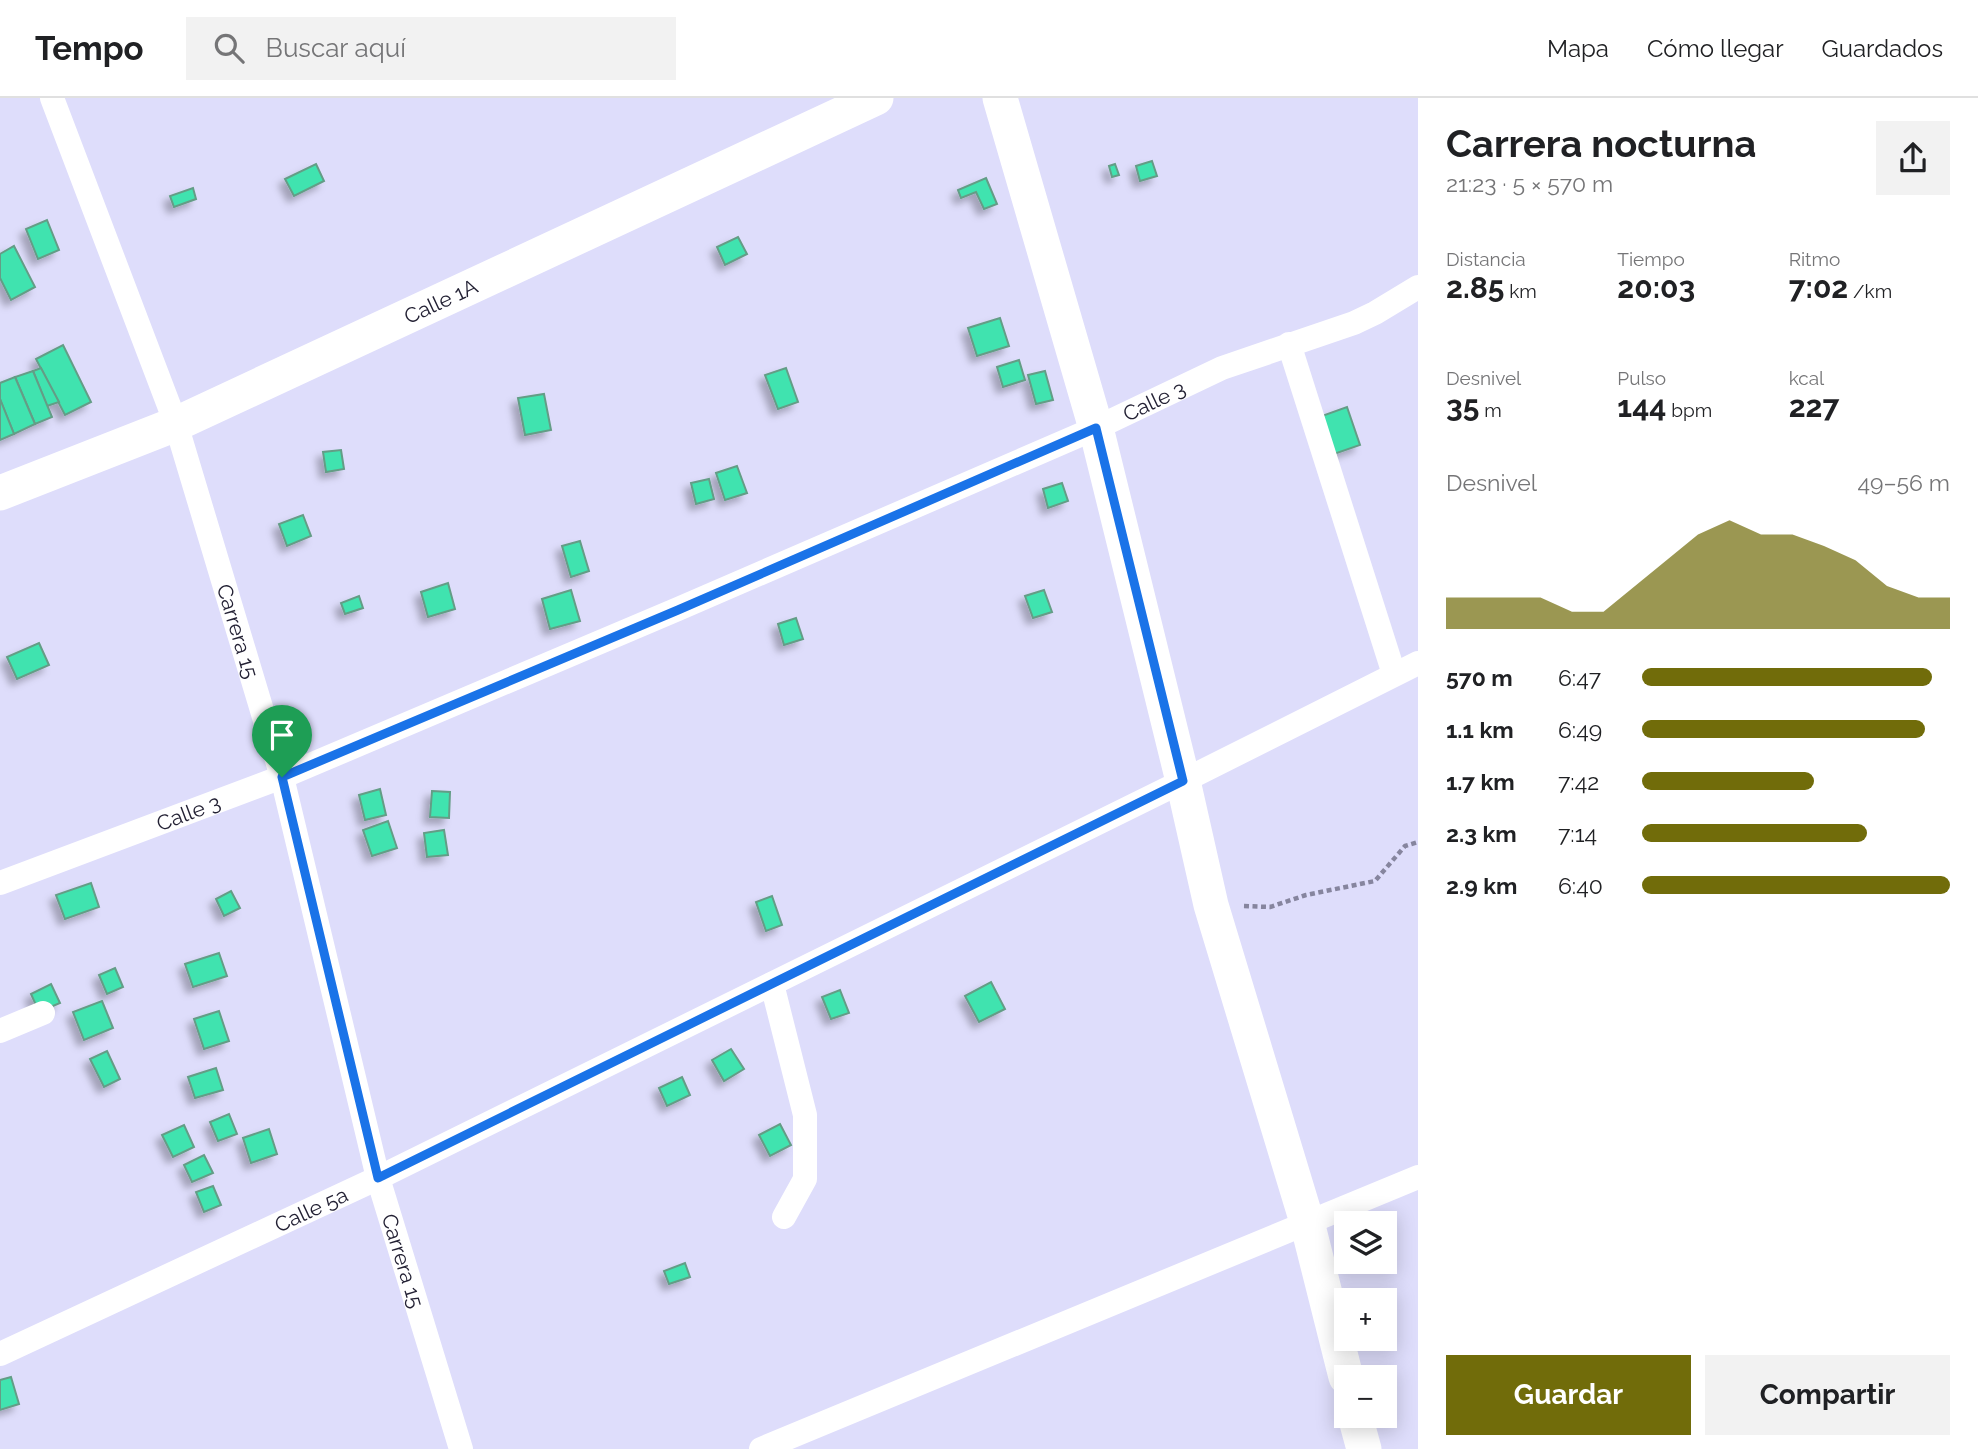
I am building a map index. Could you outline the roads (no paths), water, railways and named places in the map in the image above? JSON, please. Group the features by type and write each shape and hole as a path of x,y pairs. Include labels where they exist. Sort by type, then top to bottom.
{"street":[{"name":"Carrera 15","path":"52,98 176,424 282,777 378,1178 461,1449"},
{"name":"Calle 1A","path":"0,493 176,424 876,98"},
{"path":"1000,98 1096,428 1211,905 1307,1222 1343,1365"},
{"name":"Calle 3","path":"0,883 282,777 678,610 1096,428 1222,368 1354,323 1418,287"},
{"path":"1289,344 1394,674"},
{"name":"Calle 5a","path":"0,1354 378,1178 1418,663"},
{"path":"772,984 805,1115 805,1179 784,1217"},
{"path":"0,1031 43,1013"},
{"path":"761,1449 1418,1177"},
{"path":"1358,1428 1364,1449"}]}
